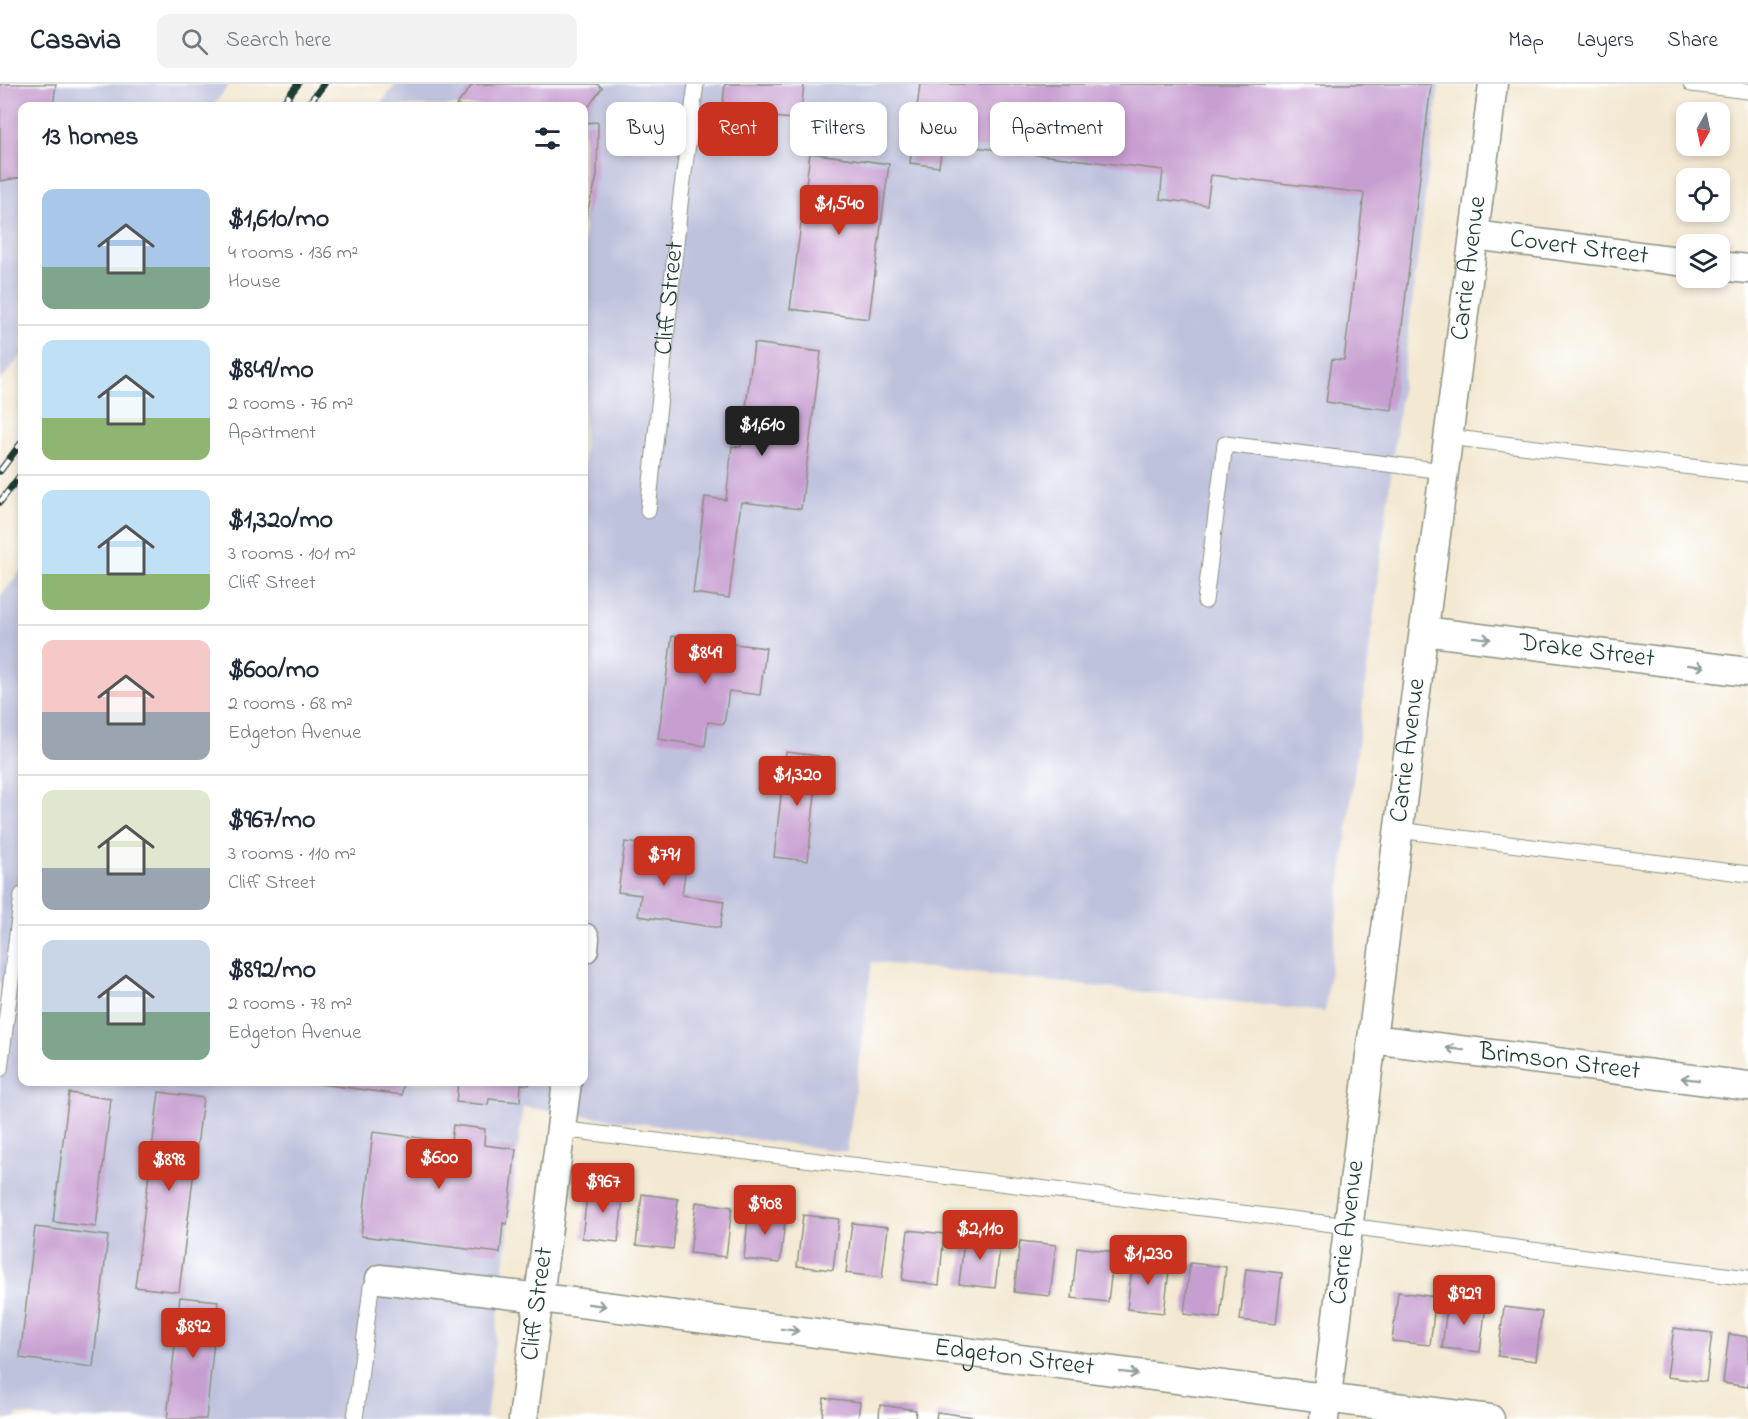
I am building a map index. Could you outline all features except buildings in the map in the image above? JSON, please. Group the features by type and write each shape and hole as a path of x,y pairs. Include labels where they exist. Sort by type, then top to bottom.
{"street":[{"name":"Carrie Avenue","path":"1326,1409 1493,84"},
{"name":"Covert Street","path":"1474,235 1676,261"},
{"path":"1730,268 1748,270"},
{"name":"Drake Street","path":"1424,630 1748,672"},
{"name":"Brimson Street","path":"1372,1039 1748,1086"},
{"name":"Cliff Street","path":"524,1419 566,1086"},
{"name":"Edgeton Street","path":"380,1279 539,1298 1326,1409 1490,1419"}],"lane":[{"name":"Cliff Street","path":"648,511 681,195 696,84"},
{"path":"1691,84 1748,91"},
{"path":"1448,437 1748,474"},
{"path":"1205,601 1225,444 1444,471"},
{"path":"1398,830 1748,874"},
{"path":"0,1070 18,927"},
{"path":"560,1129 1348,1226 1748,1278"},
{"path":"355,1419 371,1287 380,1279"}],"shaded area":[{"path":"0,84 230,84 216,102 18,102 18,359 0,382"},
{"path":"396,84 1439,84 1325,1012 872,962 847,1152 523,1107 486,1419 53,1419 17,1414 16,1419 0,1419 0,597 18,574 18,1086 588,1086 588,102 382,102"}],"railway":[{"path":"284,102 298,84"},
{"path":"310,102 324,84"},
{"path":"0,471 18,447"},
{"path":"0,502 18,478"}]}
